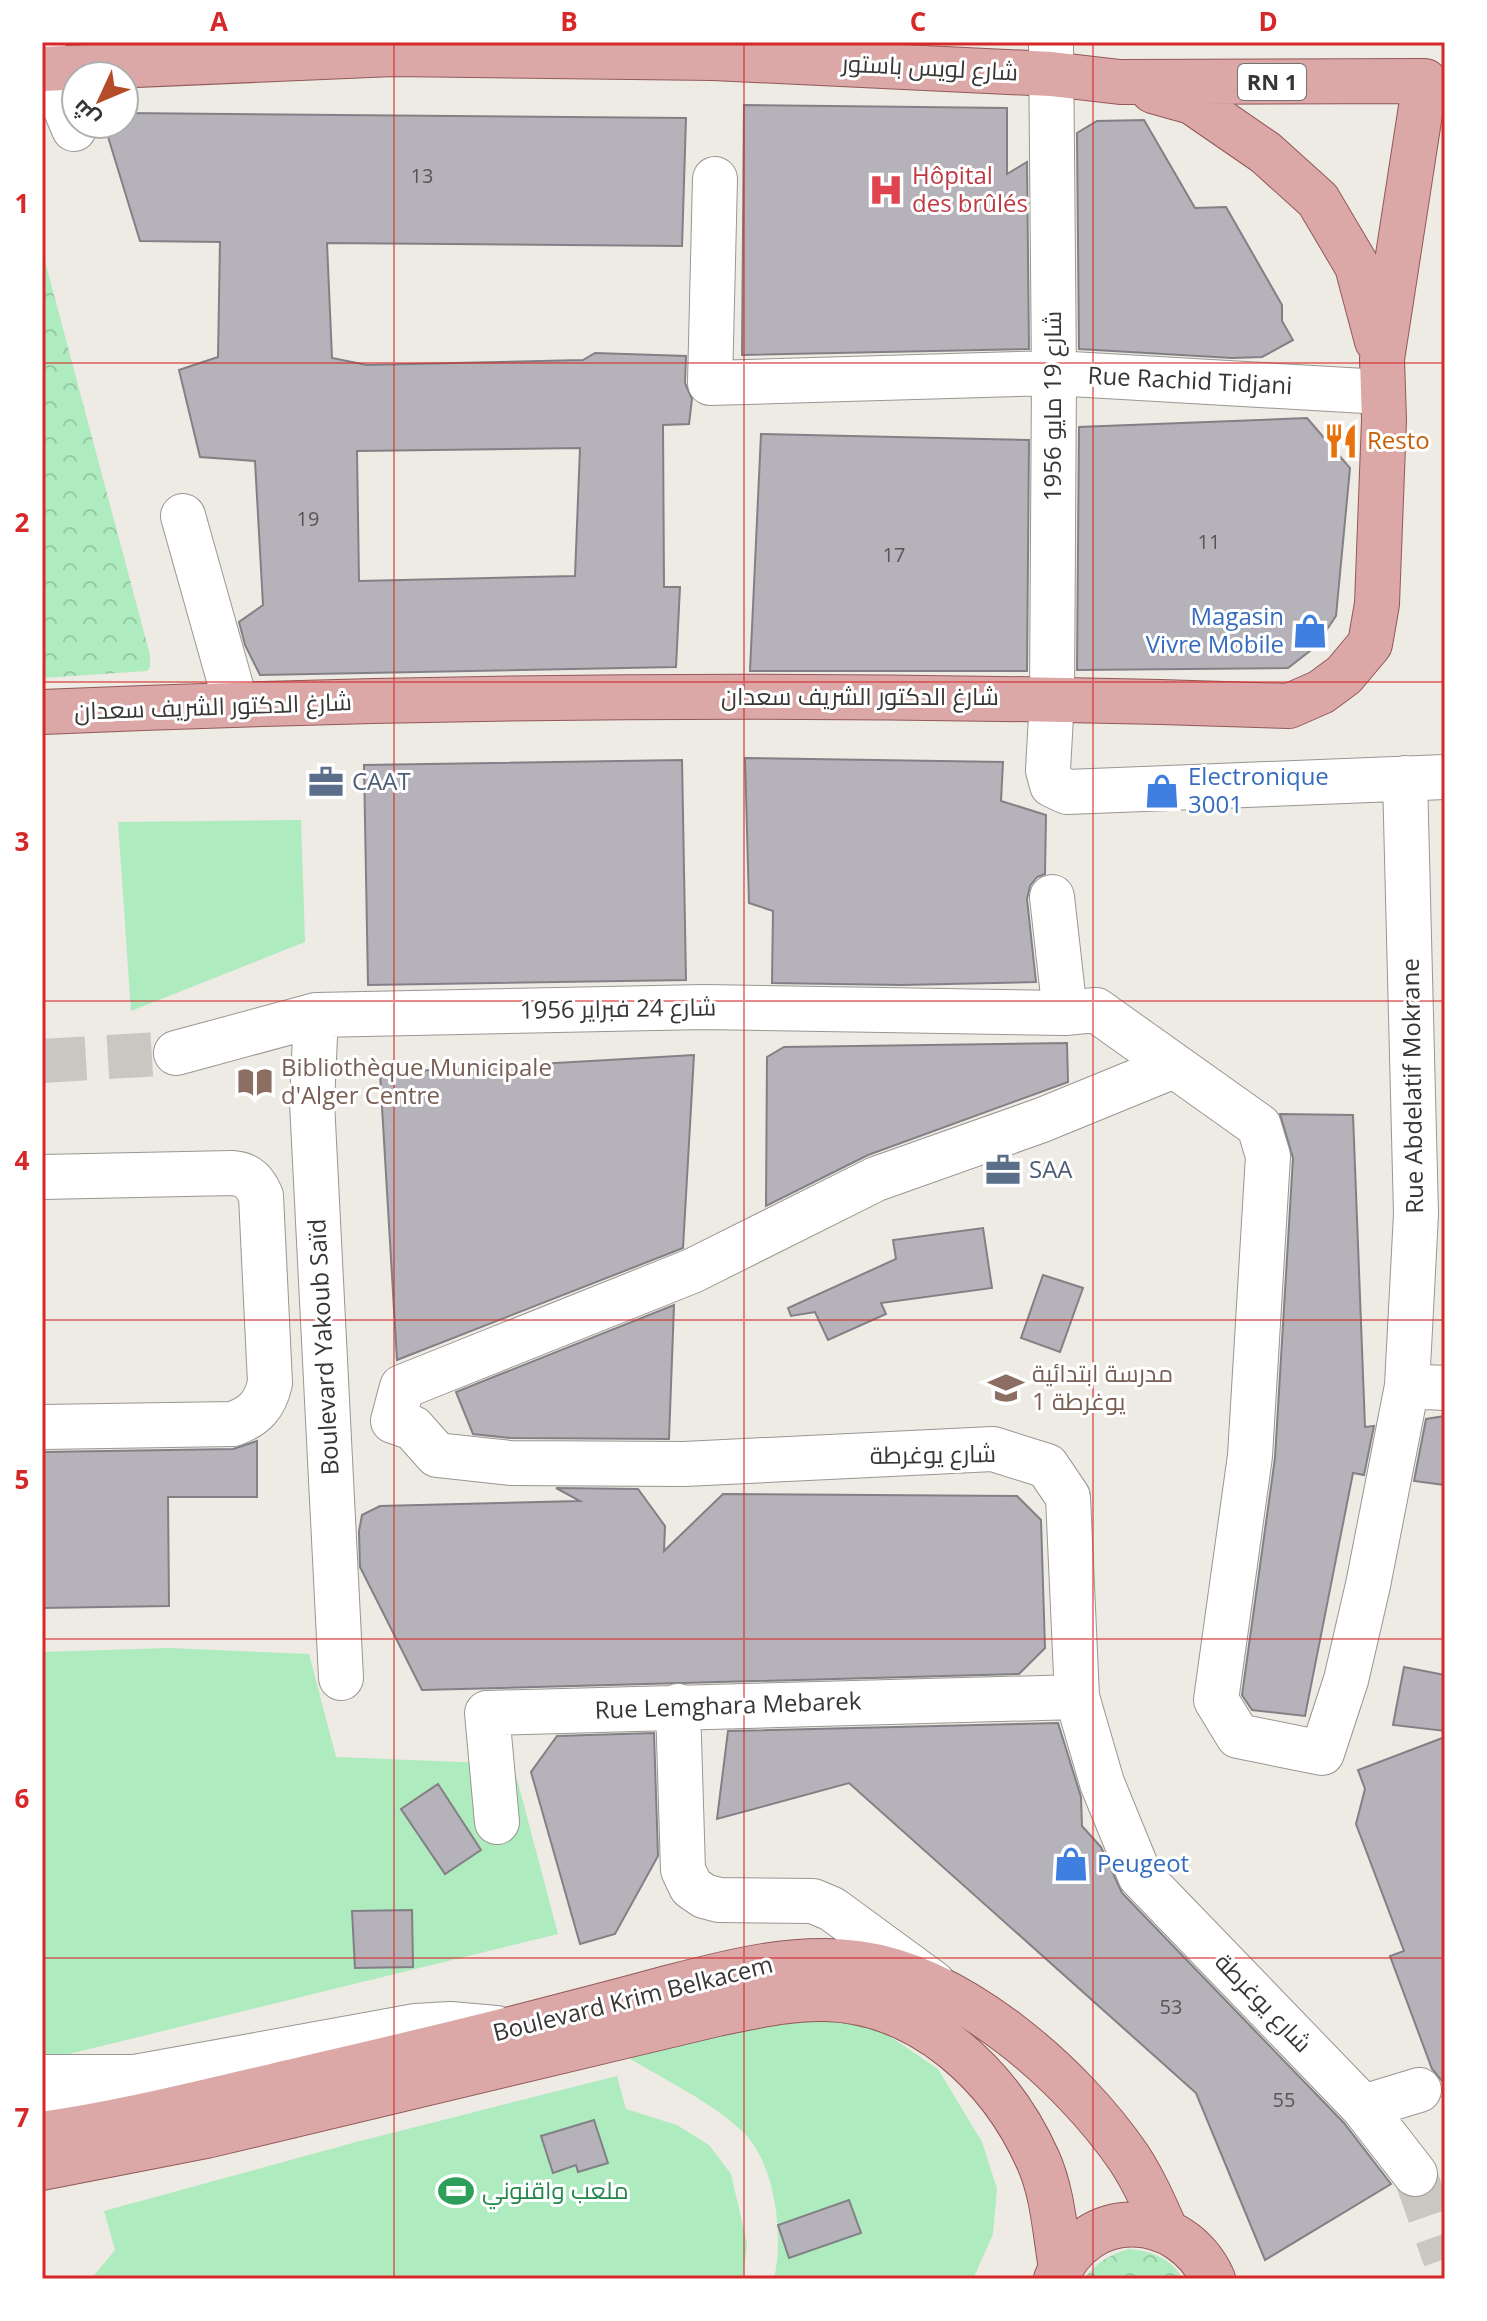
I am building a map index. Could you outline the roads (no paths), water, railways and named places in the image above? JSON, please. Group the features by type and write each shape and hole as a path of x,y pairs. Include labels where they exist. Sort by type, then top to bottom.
{"main road":[{"name":"شارع لويس باستور","path":"44,60 393,48 713,58 1051,58"},
{"name":"RN 1","path":"1051,58 1120,82"},
{"name":"شارغ الدكتور الشريف سعدان","path":"1120,82 1425,81 1382,375"},
{"name":"شارغ الدكتور الشريف سعدان","path":"42,712 236,704 706,697 1052,698 1289,706 1321,692 1344,675 1370,644 1377,604 1384,420 1382,375 1357,266 1318,200 1266,153 1192,102 1120,82"},
{"name":"Boulevard Krim Belkacem","path":"42,2134 81,2129 196,2104 511,2029 711,1977 780,1962 823,1960 903,1973 948,1994 996,2024 1039,2057 1089,2106 1129,2159 1166,2231"},
{"name":"Boulevard Krim Belkacem","path":"42,2168 206,2136 717,2014 784,2001 825,1999 866,2003 903,2016 942,2040 983,2074 1011,2110 1039,2162 1052,2210 1058,2274"},
{"path":"1058,2274 1075,2248 1095,2234 1118,2226 1142,2225 1183,2239 1196,2252 1213,2279"}],"street":[{"name":"شارع 19 مايو 1956","path":"1048,770 1052,698 1054,373 1051,58"},
{"path":"44,60 60,97"},
{"name":"Rue Rachid Tidjani","path":"715,179 710,383 1054,373 1382,375"},
{"path":"183,516 236,704"},
{"name":"Rue Abdelatif Mokrane","path":"1048,770 1052,785 1067,792 1425,777 1430,1123 1416,1214 1426,1387 1362,1612 1346,1680 1322,1753 1238,1736 1216,1700 1250,1456 1268,1156 1259,1126 1174,1066"},
{"path":"1052,897 1080,1012 1174,1066"},
{"name":"شارع 24 فبراير 1956","path":"176,1053 316,1015 704,1007 1080,1012"},
{"name":"Boulevard Yakoub Saïd","path":"316,1015 312,1102 341,1678"},
{"name":"شارع يوغرطة","path":"1174,1066 1042,1120 876,1179 692,1271 402,1387 393,1421 413,1428 437,1455 510,1463 684,1464 993,1449 1047,1466 1068,1497 1077,1697 1102,1783 1140,1876 1363,2107 1415,2174"},
{"path":"42,1177 232,1173 251,1179 261,1196 270,1383 267,1397 259,1409 247,1419 233,1424 42,1427"},
{"name":"Rue Lemghara Mebarek","path":"497,1822 487,1713 1077,1697"},
{"path":"678,1706 683,1870 691,1887 704,1896 719,1900 813,1901 832,1909 948,1994"},
{"path":"42,2077 135,2077 416,2026 450,2024 511,2029"},
{"path":"42,2110 64,2105 135,2077"},
{"path":"1363,2107 1419,2090"}],"tunnel":[{"path":"42,1061 176,1053"},
{"path":"1415,2174 1445,2259"}],"place":[{"name":"Hôpital des brûlés","path":"886,190"},
{"name":"Resto","path":"1341,441"},
{"name":"Magasin Vivre Mobile","path":"1310,631"},
{"name":"CAAT","path":"326,782"},
{"name":"Electronique 3001","path":"1162,791"},
{"name":"Bibliothèque Municipale d'Alger Centre","path":"255,1082"},
{"name":"SAA","path":"1003,1170"},
{"name":"مدرسة ابتدائية يوغرطة 1","path":"1006,1388"},
{"name":"Peugeot","path":"1071,1864"},
{"name":"ملعب واقنوني","path":"456,2191"}]}
